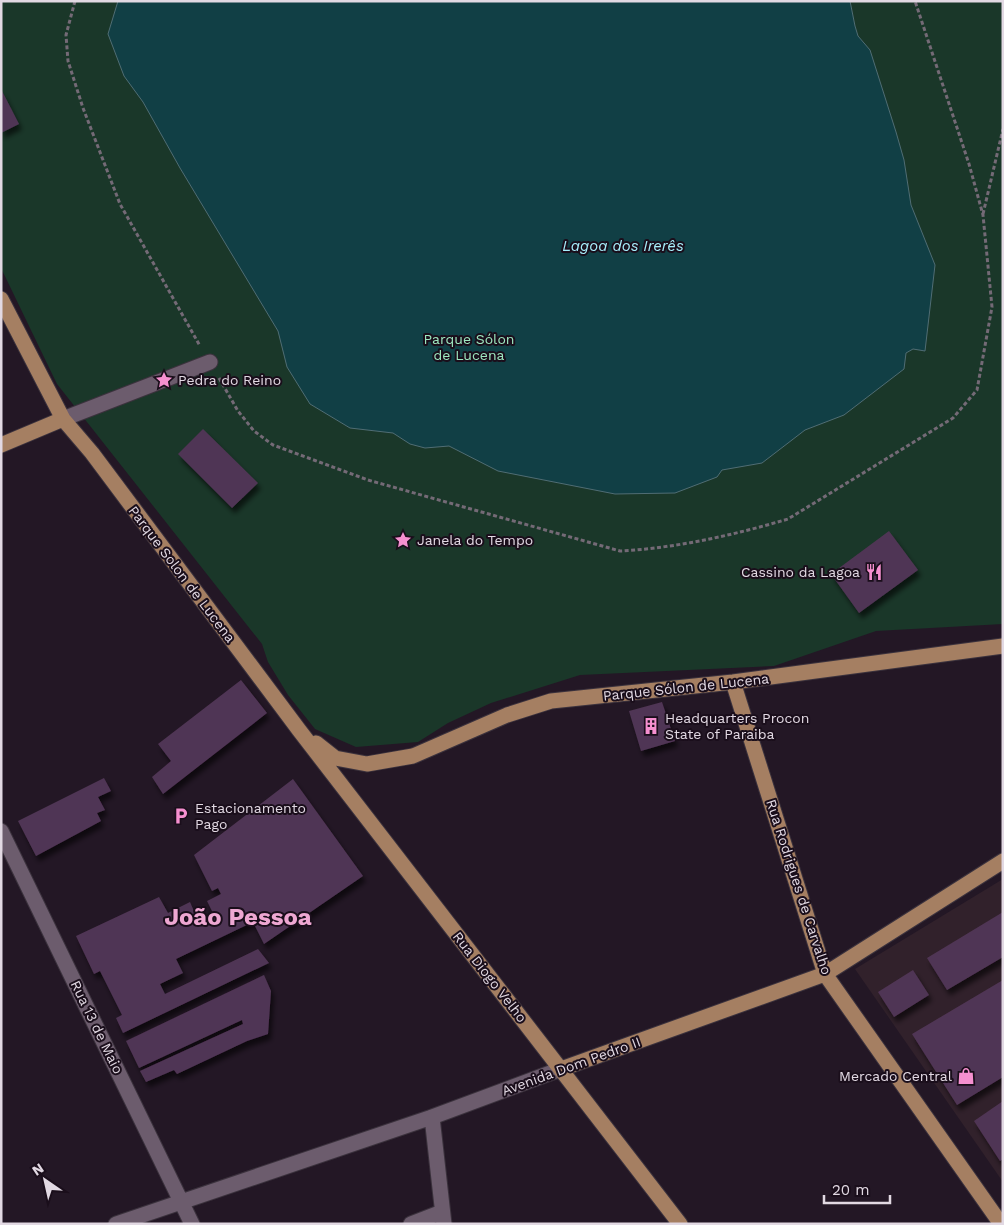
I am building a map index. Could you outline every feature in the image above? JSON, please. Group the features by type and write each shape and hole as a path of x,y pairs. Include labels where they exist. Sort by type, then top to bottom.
{"main road":[{"path":"1,299 63,418 1,445"},
{"name":"Parque Solon de Lucena","path":"63,418 92,453 299,730"},
{"name":"Parque Sólon de Lucena","path":"299,730 335,758 367,764 413,756 500,718 551,701 733,682 1003,646"},
{"name":"Rua Rodrigues de Carvalho","path":"733,682 826,974 1001,1224"},
{"name":"Rua Diogo Velho","path":"299,730 680,1224"},
{"name":"Avenida Dom Pedro II","path":"561,1069 826,974 1003,861"}],"street":[{"path":"63,418 210,362"},
{"name":"Rua 13 de Maio","path":"1,831 192,1224"},
{"name":"Avenida Dom Pedro II","path":"116,1224 432,1117 561,1069"},
{"path":"411,1224 443,1218 432,1117"}],"path":[{"path":"75,1 66,35 68,61 83,108 120,204 238,411 254,431 273,446 368,480 620,551 656,549 758,528 788,519 953,418 977,390 992,307 983,215 970,164 916,1"},
{"path":"983,215 1003,129"}],"shaded area":[{"name":"Mercado Central","path":"1003,879 1003,1182 855,969"}],"green space":[{"name":"Parque Sólon de Lucena","path":"1,1 1003,1 1003,624 876,631 774,666 580,675 491,703 448,723 418,742 356,747 315,729 288,695 268,662 262,644 57,384 1,268"}],"water":[{"name":"Lagoa dos Irerês","path":"118,1 850,1 858,36 870,50 896,132 904,160 911,205 935,265 925,351 913,349 906,353 904,369 844,415 805,430 762,463 722,470 717,477 675,493 615,494 498,471 449,446 425,448 410,444 393,433 350,428 310,404 287,367 278,331 180,168 143,102 124,76 108,34"}],"building":[{"path":"1,89 19,124 1,133"},
{"path":"203,429 258,483 232,508 178,454"},
{"name":"Cassino da Lagoa","path":"889,531 918,570 859,613 831,574"},
{"path":"241,680 267,713 163,794 152,777 171,761 158,744"},
{"name":"Headquarters Procon State of Paraiba","path":"662,702 675,741 641,751 629,711"},
{"path":"104,778 111,791 98,797 105,810 97,813 101,821 36,856 18,821"},
{"path":"293,779 363,876 264,944 253,922 176,959 183,973 160,984 165,994 258,949 269,963 123,1033 116,1018 122,1015 100,971 94,974 76,936 159,897 168,913 190,902 199,923 214,915 207,901 221,894 218,888 212,891 194,855"},
{"path":"1003,912 1003,957 947,990 927,958"},
{"path":"913,970 929,995 894,1017 878,992"},
{"path":"264,975 271,991 268,1034 247,1041 177,1074 174,1070 146,1082 140,1071 243,1024 242,1020 139,1068 126,1041"},
{"path":"1003,980 1003,1077 957,1105 912,1034"},
{"path":"1003,1101 1003,1159 1000,1161 974,1121"}],"place":[{"name":"Pedra do Reino","path":"164,380"},
{"name":"Janela do Tempo","path":"403,540"},
{"name":"Cassino da Lagoa","path":"874,572"},
{"name":"Headquarters Procon State of Paraiba","path":"651,726"},
{"name":"Estacionamento Pago","path":"181,816"},
{"name":"Mercado Central","path":"966,1076"}],"district":[{"name":"João Pessoa","path":"238,917"}]}
